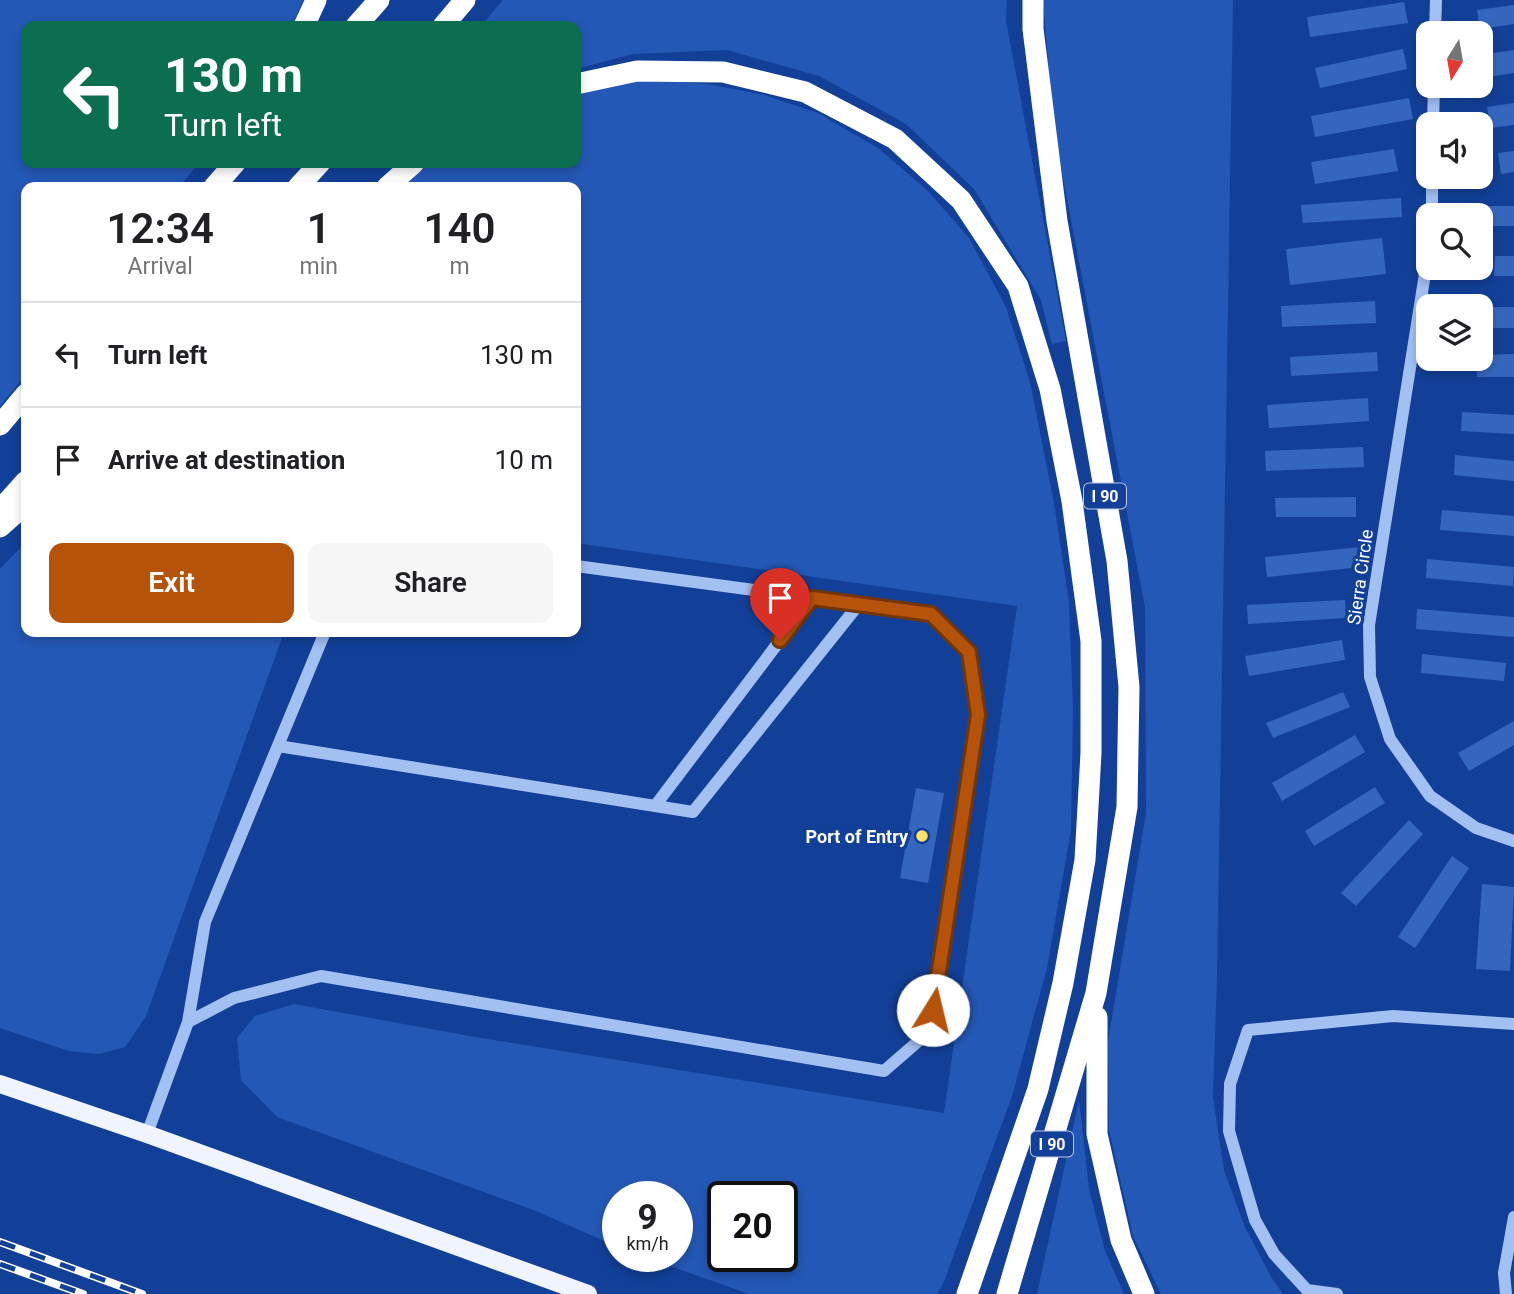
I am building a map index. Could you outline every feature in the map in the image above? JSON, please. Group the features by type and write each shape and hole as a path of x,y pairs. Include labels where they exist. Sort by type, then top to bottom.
{"highway":[{"path":"306,21 316,0"},
{"path":"360,21 379,0"},
{"path":"447,21 466,0"},
{"name":"I 90","path":"1007,1294 1096,993 1127,807 1129,687 1117,561 1057,221 1033,29 1033,0"},
{"path":"581,83 637,71 723,72 805,92 895,139 961,200 1018,286 1050,389 1072,501 1091,641 1091,753 1085,860 1063,983 1038,1089 967,1294"},
{"path":"218,182 231,168"},
{"path":"303,182 315,168"},
{"path":"393,182 408,168"},
{"path":"0,427 21,400"},
{"path":"0,427 21,405"},
{"path":"0,509 21,486"},
{"path":"0,527 21,508"},
{"name":"I 90","path":"1096,993 1097,1134 1121,1240 1144,1294"}],"main road":[{"path":"0,1084 588,1294"}],"street":[{"path":"1435,21 1436,0"},
{"name":"Sierra Circle","path":"1424,280 1369,625 1370,677 1390,739 1430,796 1476,828 1514,841"},
{"path":"188,1022 234,998 321,976 884,1071 930,1031 978,715 969,652 931,614 581,567"},
{"path":"655,806 812,598"},
{"path":"278,746 693,812 859,604"},
{"path":"147,1135 188,1022 205,922 323,637"},
{"path":"1338,1294 1307,1290 1274,1254 1255,1220 1229,1130 1230,1084 1248,1030 1393,1016 1514,1024"},
{"path":"1506,1294 1504,1273 1514,1217"}],"shaded area":[{"path":"0,0 303,0 294,21 21,21 21,168 195,168 183,182 21,182 21,381 0,406"},
{"path":"503,0 1007,0 1006,21 1066,341 1052,344 1041,300 974,189 906,124 819,76 727,50 633,54 581,68 581,21 485,21"},
{"path":"1043,0 1233,0 1213,1098 1224,1170 1244,1225 1283,1294 1161,1294 1133,1236 1109,1130 1108,1042 1146,813 1145,607 1054,131"},
{"path":"649,80 708,84 764,95 818,113 878,148 927,190 969,238 1006,307 1030,382 1054,503 1069,602 1073,709 1071,830 1047,968 1012,1096 937,1294 749,1294 687,1272 693,1272 693,1181 602,1181 602,1240 536,1211 277,1117 241,1080 237,1038 255,1016 294,1004 475,1037 944,1113 1017,606 581,544 581,182 399,182 416,168 581,168 581,92 597,87"},
{"path":"21,547 21,637 282,637 146,1016 125,1047 99,1054 69,1051 0,1028 0,569"},
{"path":"1079,1100 1089,1189 1105,1251 1124,1294 1037,1294"}],"building":[{"path":"1404,2 1408,23 1310,37 1307,17"},
{"path":"1514,5 1514,24 1493,27 1493,21 1479,21 1477,10"},
{"path":"1403,49 1407,69 1320,88 1315,68"},
{"path":"1514,50 1514,73 1493,76 1493,53"},
{"path":"1409,98 1413,119 1315,137 1311,116"},
{"path":"1514,103 1514,125 1493,128 1493,112 1488,112 1487,107"},
{"path":"1394,149 1398,171 1315,184 1311,162"},
{"path":"1514,151 1514,172 1501,174 1498,153"},
{"path":"1401,198 1402,217 1303,223 1301,205"},
{"path":"1493,206 1514,206 1514,226 1493,226"},
{"path":"1382,238 1386,274 1290,285 1286,249"},
{"path":"1495,256 1514,256 1514,276 1494,276"},
{"path":"1375,301 1376,323 1282,327 1281,306"},
{"path":"1493,307 1514,307 1514,328 1493,328"},
{"path":"1377,352 1378,371 1291,376 1290,357"},
{"path":"1514,354 1514,377 1477,377 1477,371 1493,371 1493,355"},
{"path":"1368,398 1369,421 1269,428 1267,405"},
{"path":"1462,412 1514,415 1514,434 1461,431"},
{"path":"1363,447 1364,467 1266,471 1265,451"},
{"path":"1455,455 1514,461 1514,481 1454,475"},
{"path":"1356,497 1356,517 1276,517 1275,498"},
{"path":"1442,510 1514,516 1514,536 1440,530"},
{"path":"1360,547 1361,567 1267,577 1265,557"},
{"path":"1427,559 1514,567 1513,586 1426,578"},
{"path":"1345,600 1346,618 1248,624 1247,605"},
{"path":"1417,609 1514,617 1514,637 1416,629"},
{"path":"1342,640 1345,660 1249,676 1245,656"},
{"path":"1422,654 1506,663 1504,681 1421,673"},
{"path":"1343,692 1350,707 1273,738 1266,723"},
{"path":"1514,721 1514,745 1469,771 1458,753"},
{"path":"1355,735 1365,752 1282,801 1272,783"},
{"path":"1375,787 1385,803 1314,846 1305,831"},
{"name":"Port of Entry","path":"916,788 944,793 928,883 900,878"},
{"path":"1409,820 1423,834 1356,906 1341,893"},
{"path":"1452,856 1469,868 1415,948 1398,937"},
{"path":"1482,884 1514,887 1510,971 1476,969"}],"railway":[{"path":"0,1242 142,1294"},
{"path":"0,1264 83,1294"}],"place":[{"name":"Port of Entry","path":"922,836"}],"route":[{"path":"780,640 812,598 931,614 969,652 978,715 933,1010"}]}
